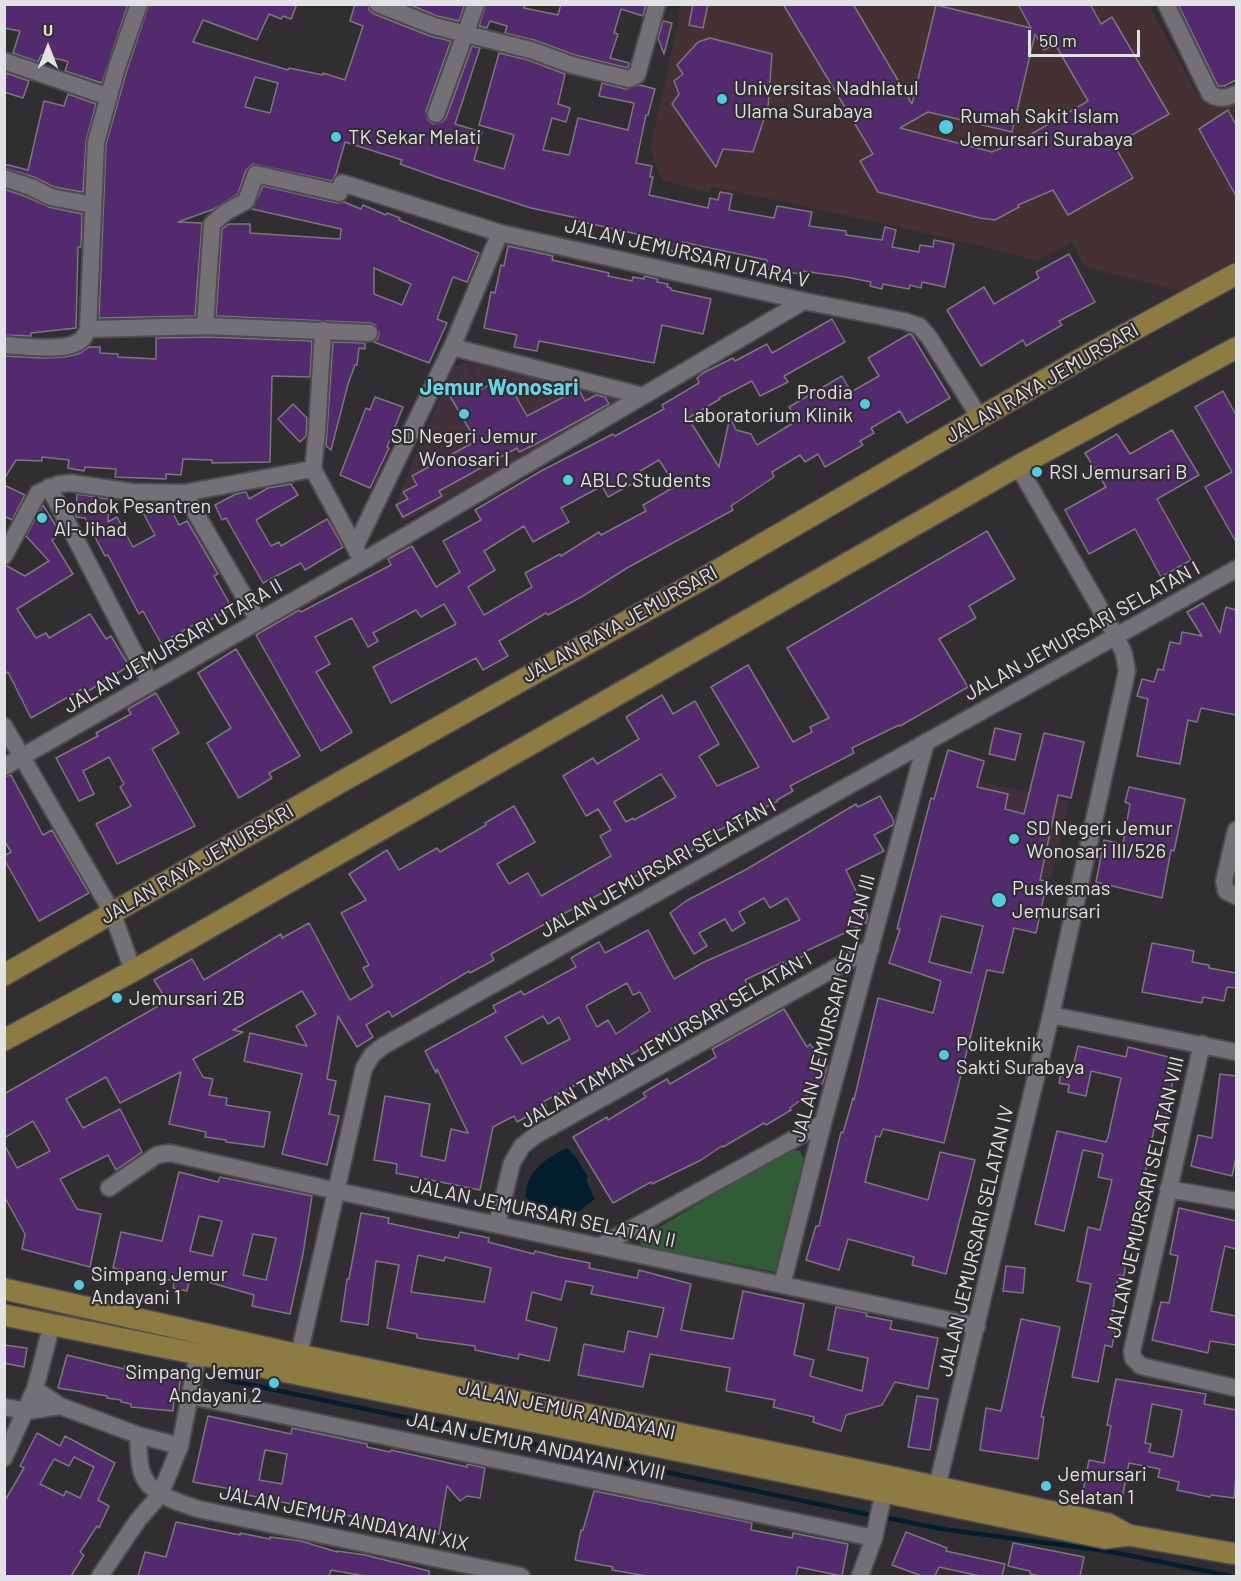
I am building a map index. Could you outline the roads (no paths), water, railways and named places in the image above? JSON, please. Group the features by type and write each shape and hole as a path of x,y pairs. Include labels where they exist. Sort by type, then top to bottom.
{"main road":[{"name":"JALAN RAYA JEMURSARI","path":"4,975 115,918 1088,355 1236,274"},
{"path":"4,1040 130,964 1018,466 1236,348"},
{"name":"JALAN JEMUR ANDAYANI","path":"4,1289 299,1355 878,1508 937,1487 1108,1524 1128,1535"},
{"name":"JALAN JEMUR ANDAYANI","path":"4,1315 198,1353 878,1508 1105,1538 1128,1535 1236,1554"}],"street":[{"path":"4,345 61,347 83,339 88,329 96,142 139,4"},
{"path":"378,4 434,26 531,50 572,65 629,79 637,75 657,4"},
{"path":"436,114 476,4"},
{"path":"1166,4 1210,94 1223,98 1236,93"},
{"path":"4,61 109,97"},
{"name":"JALAN JEMURSARI UTARA V","path":"206,326 212,224 226,212 246,201 256,174 339,193 342,183 500,233 919,326 929,337 980,418"},
{"path":"4,178 51,197 93,205"},
{"path":"359,554 453,347 500,233"},
{"name":"JALAN JEMURSARI UTARA II","path":"4,767 258,620 359,554 643,396 804,301"},
{"path":"88,329 206,326 369,333"},
{"path":"323,330 313,469 359,554"},
{"path":"453,347 643,396"},
{"name":"JALAN JEMURSARI SELATAN IV","path":"937,1487 1051,1015 1127,671 1125,654 1116,636 1018,466"},
{"path":"4,555 38,494 49,487 71,483 132,492 184,493 313,469"},
{"path":"49,487 150,683"},
{"path":"184,493 258,620"},
{"name":"JALAN JEMURSARI SELATAN I","path":"299,1355 364,1068 372,1055 383,1046 1236,568"},
{"path":"4,726 115,918 130,964"},
{"name":"JALAN JEMURSARI SELATAN III","path":"782,1285 823,1123 926,742"},
{"path":"1236,830 1224,881 1226,891 1236,896"},
{"name":"JALAN TAMAN JEMURSARI SELATAN I","path":"497,1224 512,1163 522,1146 536,1135 870,948"},
{"path":"1051,1015 1236,1052"},
{"name":"JALAN JEMURSARI SELATAN VIII","path":"1202,1044 1132,1345 1133,1358 1141,1366 1236,1388"},
{"path":"600,1246 823,1123"},
{"name":"JALAN JEMURSARI SELATAN II","path":"109,1188 157,1155 170,1153 337,1191 977,1326"},
{"path":"1168,1189 1236,1201"},
{"path":"4,1458 35,1389 52,1324"},
{"path":"100,1576 138,1520 160,1495 180,1446 198,1353"},
{"path":"35,1389 60,1406 138,1435 180,1446"},
{"name":"JALAN JEMUR ANDAYANI XVIII","path":"190,1396 878,1508"},
{"path":"4,1407 27,1411 60,1406"},
{"path":"138,1435 141,1471 144,1479 160,1495"},
{"name":"JALAN JEMUR ANDAYANI XIX","path":"160,1495 198,1509 521,1576"},
{"path":"860,1576 878,1508"}],"water":[{"path":"567,1148 588,1177 586,1180 595,1199 570,1216 535,1207 526,1197 529,1180 538,1167"}],"waterway":[{"path":"199,1374 875,1516"},
{"path":"883,1517 942,1529 1107,1551 1230,1576"}],"place":[{"name":"Universitas Nadhlatul Ulama Surabaya","path":"722,99"},
{"name":"Rumah Sakit Islam Jemursari Surabaya","path":"946,127"},
{"name":"TK Sekar Melati","path":"336,137"},
{"name":"Prodia Laboratorium Klinik","path":"865,404"},
{"name":"SD Negeri Jemur Wonosari I","path":"464,414"},
{"name":"RSI Jemursari B","path":"1037,472"},
{"name":"ABLC Students","path":"568,480"},
{"name":"Pondok Pesantren Al-Jihad","path":"42,518"},
{"name":"SD Negeri Jemur Wonosari III/526","path":"1014,839"},
{"name":"Puskesmas Jemursari","path":"999,900"},
{"name":"Jemursari 2B","path":"117,998"},
{"name":"Politeknik Sakti Surabaya","path":"944,1055"},
{"name":"Simpang Jemur Andayani 1","path":"79,1285"},
{"name":"Simpang Jemur Andayani 2","path":"274,1383"},
{"name":"Jemursari Selatan 1","path":"1046,1486"}],"district":[{"name":"Jemur Wonosari","path":"499,388"}]}
